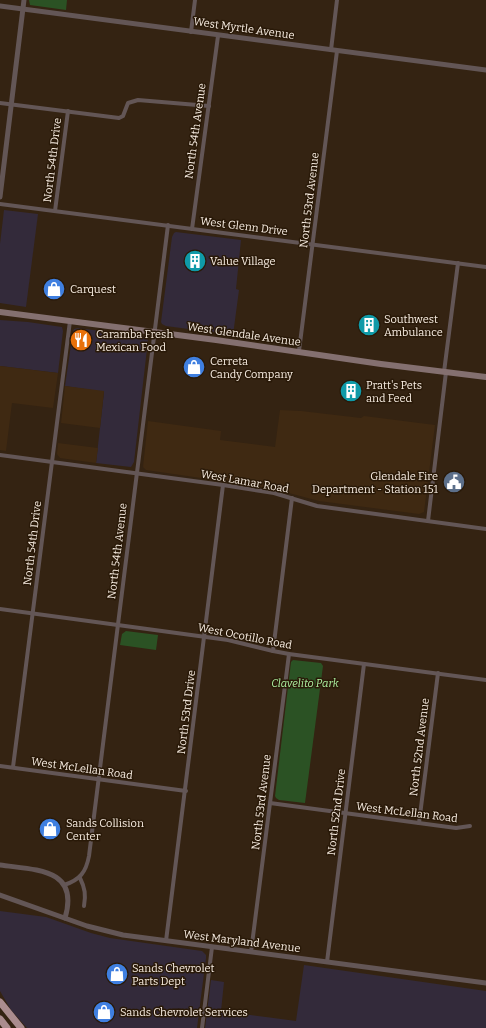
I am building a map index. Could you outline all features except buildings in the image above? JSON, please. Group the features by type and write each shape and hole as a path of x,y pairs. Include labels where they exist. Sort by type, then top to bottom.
{"highway":[{"path":"0,1002 21,1028"},
{"path":"0,1019 7,1028"}],"main road":[{"name":"West Glendale Avenue","path":"0,312 486,377"}],"street":[{"path":"0,197 24,0"},
{"path":"191,32 195,0"},
{"path":"331,50 337,0"},
{"name":"West Myrtle Avenue","path":"0,6 218,36 486,70"},
{"name":"North 54th Avenue","path":"192,229 218,36"},
{"name":"North 53rd Avenue","path":"299,351 337,51"},
{"path":"0,103 119,118 123,116 128,103 138,100 208,106"},
{"name":"North 54th Drive","path":"55,211 68,111"},
{"name":"West Glenn Drive","path":"0,204 486,267"},
{"name":"North 54th Avenue","path":"80,878 84,872 89,856 156,332 168,226"},
{"path":"428,521 458,263"},
{"name":"North 54th Drive","path":"13,767 70,321"},
{"name":"West Lamar Road","path":"0,455 223,485 274,493 317,506 486,529"},
{"name":"North 53rd Drive","path":"166,941 223,485"},
{"path":"273,651 292,498"},
{"name":"West Ocotillo Road","path":"0,609 204,636 243,643 289,654 486,680"},
{"name":"North 53rd Avenue","path":"251,952 289,654"},
{"name":"North 52nd Drive","path":"327,962 364,664"},
{"name":"North 52nd Avenue","path":"419,823 438,673"},
{"name":"West McLellan Road","path":"0,766 186,790"},
{"name":"West McLellan Road","path":"270,803 456,828 470,826"},
{"path":"0,865 45,871 57,877 64,885 67,892 68,899 65,918"},
{"path":"64,885 72,883 80,878 86,894 84,906"},
{"name":"West Maryland Avenue","path":"0,896 111,933 486,983"},
{"path":"202,1028 212,947"}],"shaded area":[{"path":"4,210 38,214 26,307 0,303 0,244"},
{"path":"176,232 241,240 236,289 239,290 233,335 166,326 162,324 161,322 172,237"},
{"path":"0,320 62,327 63,331 58,373 0,366"},
{"path":"78,328 145,337 148,340 134,462 131,467 96,463 104,392 65,386 73,331 74,329"},
{"path":"0,366 58,373 53,408 12,403 6,451 0,450"},
{"path":"65,386 104,391 100,428 61,423"},
{"path":"280,410 361,418 364,416 435,425 424,512 419,514 319,501 270,488 146,470 143,467 148,421 221,431 220,440 275,447"},
{"path":"58,443 98,448 96,463 60,458 57,454"},
{"path":"0,911 46,917 110,938 202,951 206,955 206,958 197,1028 27,1028 11,1010 0,991"},
{"path":"304,965 486,991 486,1028 205,1028 211,980 224,982 221,1011 296,1021"}],"green space":[{"path":"29,0 67,0 66,10 30,5"},
{"path":"126,631 158,635 156,650 120,645 122,634"},
{"name":"Clavelito Park","path":"293,660 321,663 323,666 305,803 279,800 275,796 291,662"}],"place":[{"name":"Value Village","path":"195,261"},
{"name":"Carquest","path":"54,289"},
{"name":"Southwest Ambulance","path":"369,325"},
{"name":"Caramba Fresh Mexican Food","path":"81,340"},
{"name":"Cerreta Candy Company","path":"194,367"},
{"name":"Pratt's Pets and Feed","path":"351,391"},
{"name":"Glendale Fire Department - Station 151","path":"454,482"},
{"name":"Sands Collision Center","path":"50,829"},
{"name":"Sands Chevrolet Parts Dept","path":"117,974"},
{"name":"Sands Chevrolet Services","path":"104,1012"}]}
